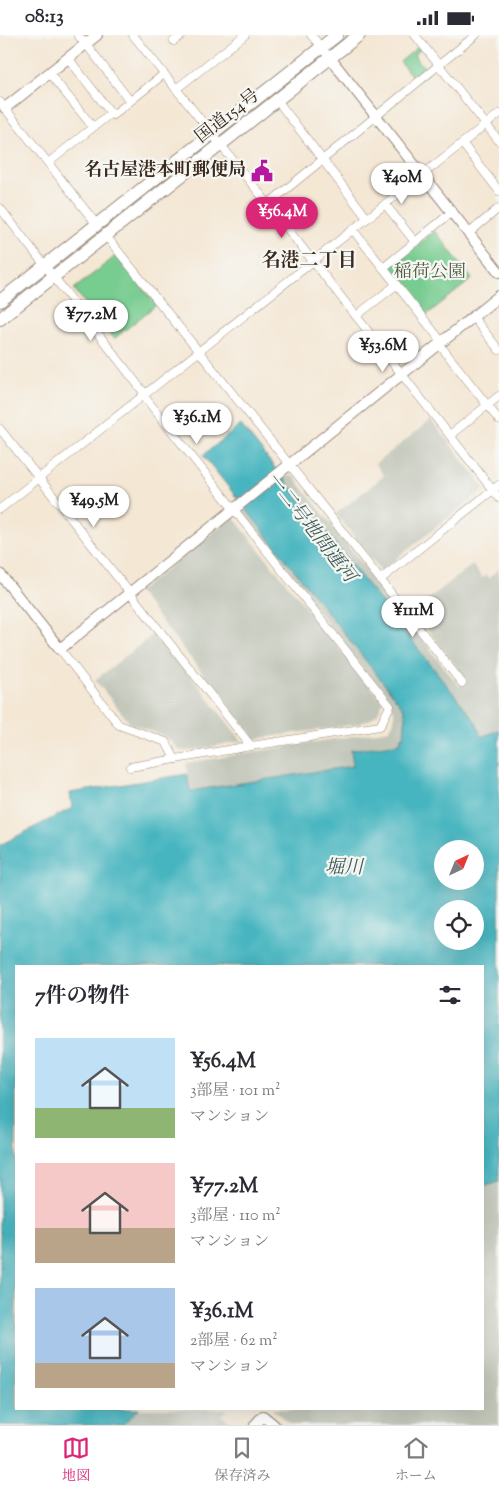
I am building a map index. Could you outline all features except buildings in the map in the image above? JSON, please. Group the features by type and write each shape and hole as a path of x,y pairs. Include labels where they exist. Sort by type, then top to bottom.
{"highway":[{"name":"国道154号","path":"0,301 336,35"},
{"name":"国道154号","path":"0,319 359,35"}],"street":[{"path":"78,35 130,101"},
{"path":"97,35 49,73 2,105 97,225"},
{"path":"133,35 450,435 496,487 499,498"},
{"path":"174,41 182,35"},
{"path":"176,89 245,35"},
{"path":"311,35 499,272"},
{"path":"415,35 499,141"},
{"path":"268,203 476,35"},
{"path":"68,58 111,113"},
{"path":"49,73 93,127"},
{"path":"48,163 164,74"},
{"path":"277,100 368,218"},
{"path":"0,509 499,114"},
{"path":"462,143 499,191"},
{"path":"385,204 414,242"},
{"path":"0,208 144,395 236,507 390,706 380,727 130,767"},
{"path":"468,233 499,208"},
{"path":"383,268 452,212"},
{"path":"353,230 499,420"},
{"path":"106,236 286,466 381,579 462,683"},
{"path":"356,316 396,285"},
{"path":"60,649 499,296"},
{"path":"473,317 499,350"},
{"path":"450,435 499,396"},
{"path":"0,429 252,746"},
{"path":"381,579 496,487"},
{"path":"0,574 119,725 166,742 175,759"},
{"path":"255,1425 262,1416 274,1425"}],"shaded area":[{"path":"431,420 484,487 483,490 381,571 336,514 384,476 375,464"},
{"path":"288,475 293,476 459,686 467,680 413,611 472,565 483,578 486,575 489,578 499,569 499,730 481,737 476,722 283,479"},
{"path":"245,509 404,709 407,720 404,737 400,743 351,750 353,766 190,791 186,763 389,730 394,721 394,710 391,705 241,513"},
{"path":"233,517 383,702 378,713 371,719 358,724 255,739 138,592"},
{"path":"156,632 242,741 181,751 165,736 130,723 95,680"},
{"path":"499,1181 499,1425 295,1425 289,1423 273,1410 484,1410 484,1186"},
{"path":"138,1410 227,1410 221,1415 233,1425 122,1425"}],"green space":[{"path":"418,47 420,50 414,55 428,72 416,81 400,62"},
{"name":"稲荷公園","path":"435,231 472,279 425,316 388,268"},
{"path":"117,255 156,305 114,339 74,289"}],"water":[{"name":"堀川","path":"241,425 476,722 481,737 499,730 499,1181 484,1186 484,965 15,965 15,1410 138,1410 122,1425 0,1425 0,845 72,808 70,793 187,774 190,791 353,766 351,750 400,743 401,737 404,737 406,720 404,709 203,455"}],"place":[{"name":"名古屋港本町郵便局","path":"262,171"}],"district":[{"name":"名港二丁目","path":"309,261"}],"water label":[{"name":"一二号地間運河","path":"310,528"}]}
